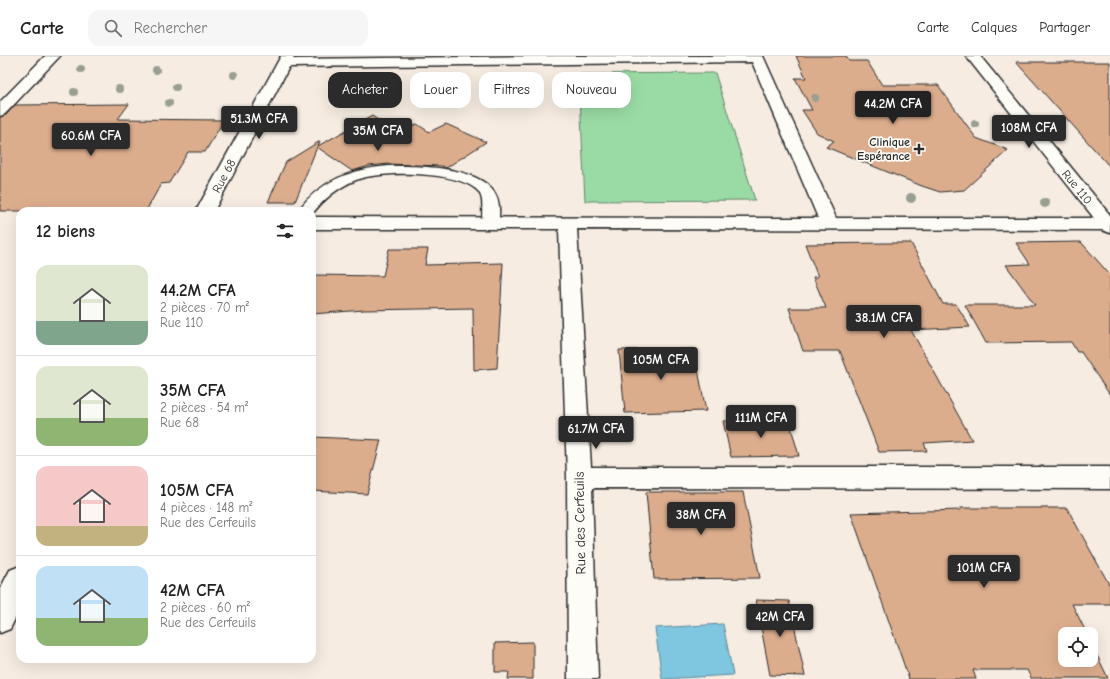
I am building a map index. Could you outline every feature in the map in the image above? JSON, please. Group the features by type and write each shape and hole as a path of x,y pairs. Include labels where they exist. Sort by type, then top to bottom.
{"street":[{"path":"0,111 53,56"},
{"name":"Rue 110","path":"973,56 1109,225"},
{"path":"286,60 757,57 829,223"},
{"name":"Rue 68","path":"207,207 286,60"},
{"path":"316,223 829,223 1109,225"},
{"name":"Rue des Cerfeuils","path":"568,223 579,478 583,679"},
{"path":"579,478 1110,478"},
{"path":"0,619 16,587"}],"lane":[{"path":"310,207 320,195 339,183 360,174 384,170 441,172 471,179 486,191 490,196 491,223"}],"green space":[{"path":"715,73 755,200 585,201 581,108 631,108 631,74"}],"water":[{"path":"723,624 733,675 662,679 655,628"}],"building":[{"path":"796,56 846,56 849,61 867,61 882,85 938,85 976,138 1008,150 964,190 940,192 826,147 834,141 817,133 802,110 812,110 795,78 806,78"},
{"path":"1016,62 1110,62 1110,167"},
{"path":"129,104 118,119 224,120 205,152 188,152 169,183 161,184 148,207 16,207 16,211 0,211 0,117 6,115 15,105"},
{"path":"372,116 398,133 417,124 429,132 446,124 486,142 446,168 442,166 389,164 369,166 352,171 317,147 295,202 268,202 286,162 320,141 318,146"},
{"path":"1081,242 1110,275 1110,395 1081,352 1077,352 1071,342 986,343 965,305 1035,305 1006,265 1030,264 1016,243"},
{"path":"911,243 943,304 956,304 970,327 911,330 972,440 924,443 927,451 879,452 840,351 803,351 789,308 826,308 813,277 818,277 805,244"},
{"path":"389,249 428,249 425,265 503,263 497,368 474,370 473,308 364,310 316,314 316,275 383,276"},
{"path":"694,349 706,411 625,413 619,350"},
{"path":"789,420 799,456 731,457 723,421"},
{"path":"316,437 381,440 367,494 316,491"},
{"path":"646,492 743,492 760,578 654,579"},
{"path":"960,508 1067,508 1110,586 1110,604 1072,604 1084,627 1058,627 1058,667 1098,667 1098,657 1108,678 1031,678 1027,670 973,670 976,679 909,679 851,513 961,510"},
{"path":"756,600 789,601 805,676 770,675"},
{"path":"533,642 533,679 508,679 509,672 495,672 495,643"}],"place":[{"name":"Clinique Espérance","path":"919,149"}]}
